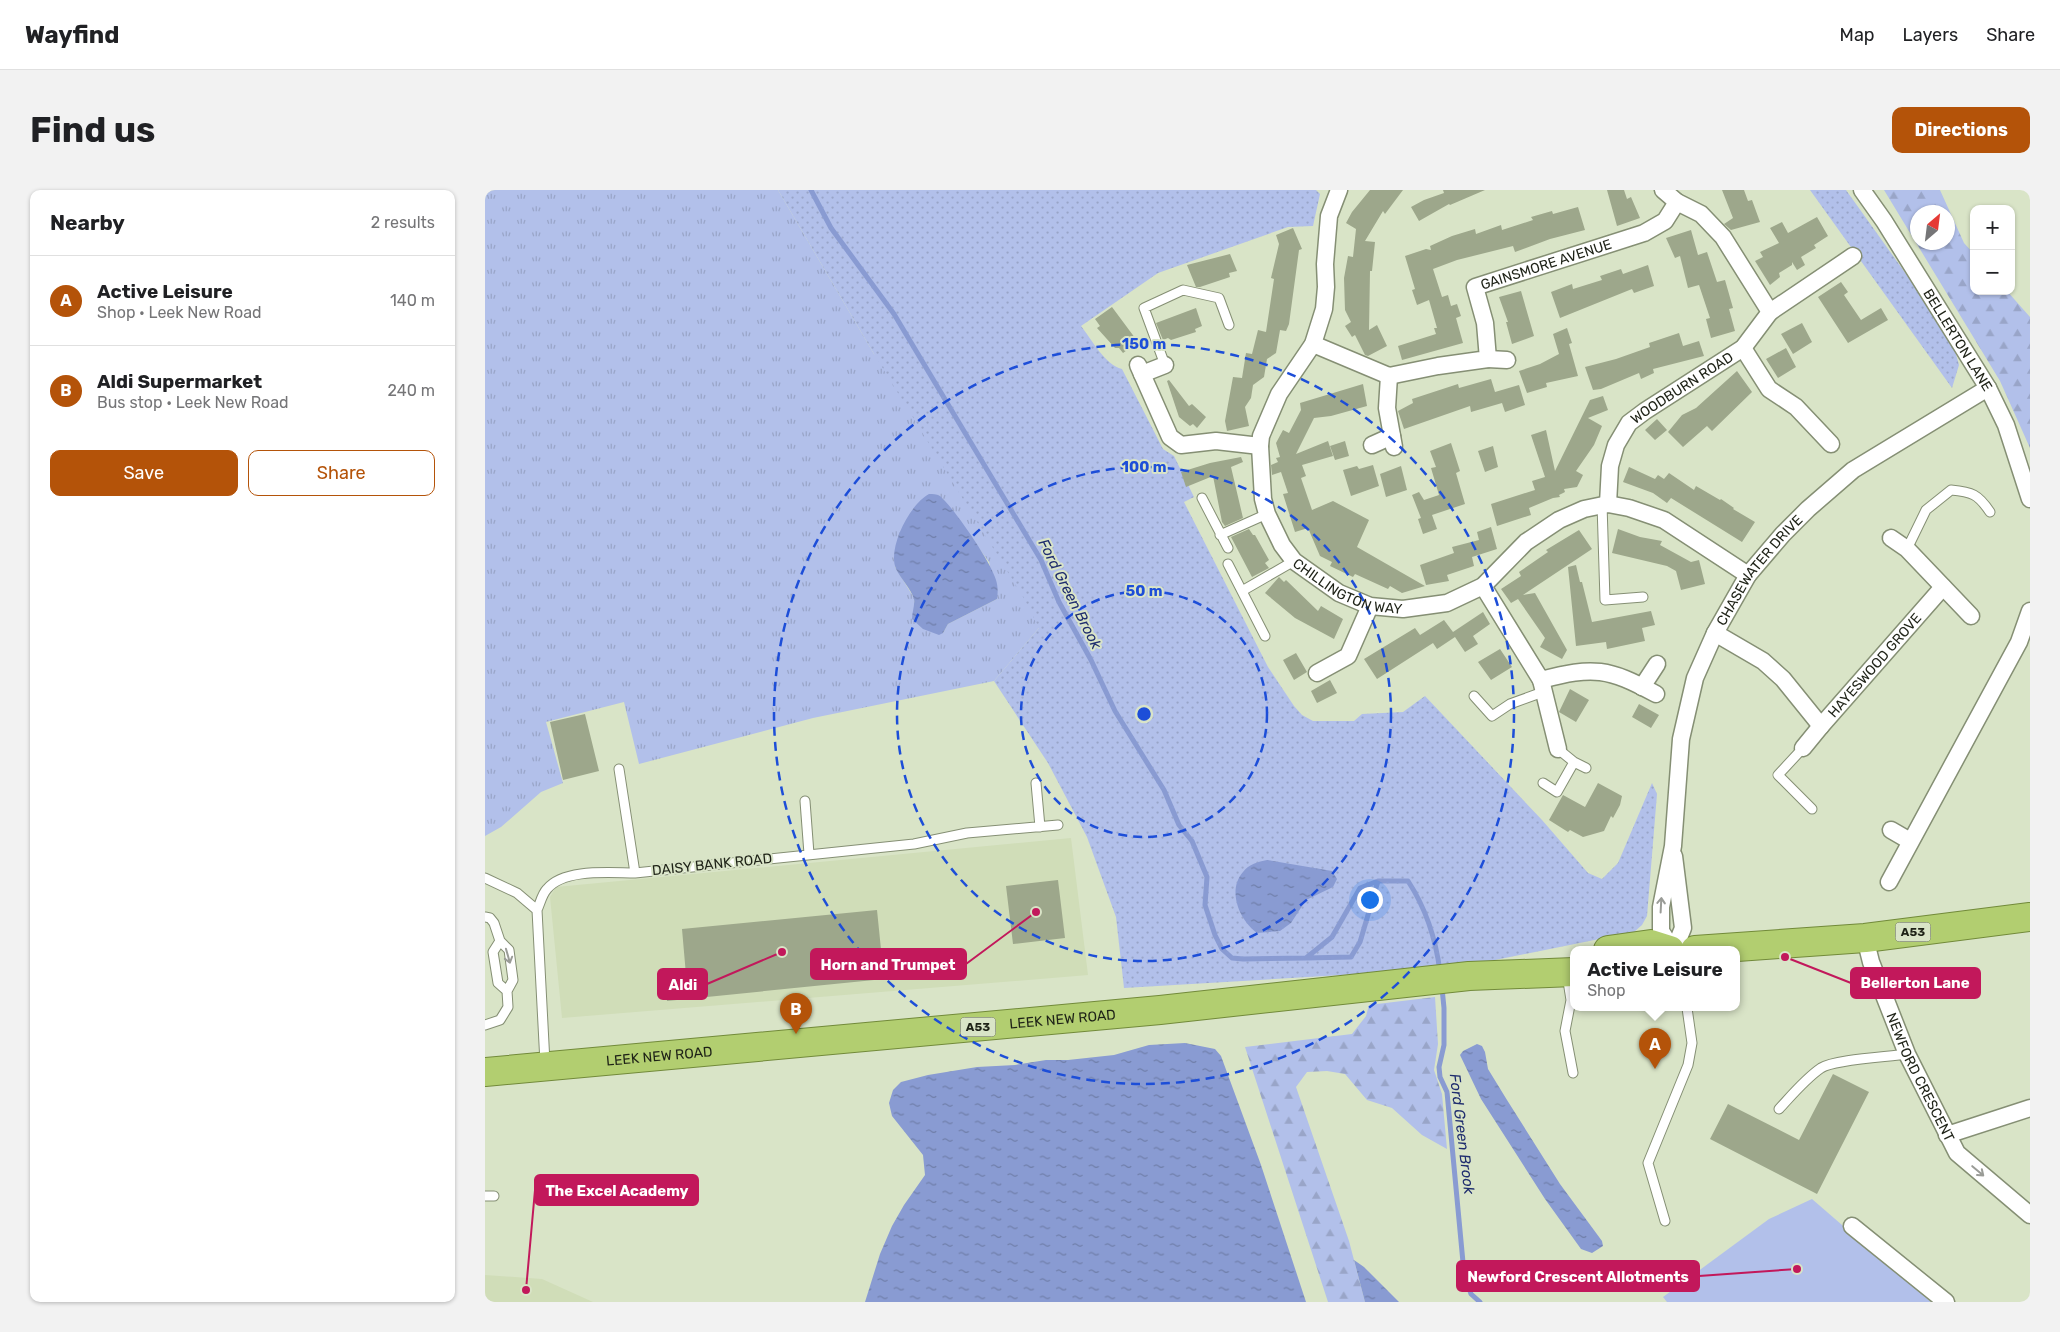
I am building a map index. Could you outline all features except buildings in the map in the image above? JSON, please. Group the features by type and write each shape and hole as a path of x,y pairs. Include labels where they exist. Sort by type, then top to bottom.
{"highway":[{"name":"A53","path":"1740,948 1865,938 2030,917"},
{"path":"1637,946 1651,944 1658,946"},
{"name":"LEEK NEW ROAD","path":"485,1072 1212,1004 1469,976 1521,973 1570,967"}],"street":[{"name":"CHILLINGTON WAY","path":"1339,190 1329,216 1324,309 1313,344 1279,394 1261,436 1263,499 1267,514 1282,545 1295,561 1339,593 1370,606 1403,609 1447,603 1483,586 1526,542 1559,520 1584,509 1605,504 1629,508 1664,520 1748,575"},
{"path":"1663,190 1677,202 1701,214 1723,237 1770,312"},
{"name":"BELLERTON LANE","path":"1862,190 1884,221 1988,388 2006,425 2030,499"},
{"name":"GAINSMORE AVENUE","path":"1489,359 1485,324 1475,287 1644,233 1665,221 1677,202"},
{"name":"WOODBURN ROAD","path":"1605,504 1610,466 1616,445 1629,423 1743,348 1770,312 1853,256"},
{"path":"1313,344 1389,376 1438,366 1489,359 1507,360"},
{"path":"1743,348 1769,389 1796,407 1831,444"},
{"path":"1165,365 1140,370 1170,437 1181,445 1216,441 1260,446"},
{"path":"1372,445 1393,442 1387,408 1389,376"},
{"name":"CHASEWATER DRIVE","path":"1670,946 1661,931 1661,898 1673,846 1681,739 1695,678 1715,633 1748,575 1783,534 1853,470 1988,388"},
{"path":"1891,538 1907,549 1971,616"},
{"path":"1483,586 1542,686 1558,749"},
{"name":"HAYESWOOD GROVE","path":"1715,633 1763,661 1783,679 1821,726 1943,587"},
{"path":"1317,673 1348,656 1370,606"},
{"path":"1889,882 2019,642 2030,611"},
{"path":"1542,686 1578,672 1596,670 1616,674 1649,690 1657,664"},
{"path":"1803,748 1821,726"},
{"path":"1891,830 1910,841"},
{"name":"CHASEWATER DRIVE","path":"1673,846 1683,928 1675,946"},
{"name":"NEWFORD CRESCENT","path":"1865,938 1871,962 1907,1054 1957,1153 2030,1215"},
{"path":"1947,1134 2030,1108"},
{"path":"1852,1226 1946,1302"}],"lane":[{"path":"1165,365 1144,308 1183,290 1219,298 1229,325"},
{"path":"1907,549 1926,510 1951,490 1969,491 1981,499 1990,512"},
{"path":"1202,498 1228,548"},
{"path":"1605,504 1605,600 1643,597"},
{"path":"1220,535 1267,514"},
{"path":"1243,591 1295,561"},
{"path":"1228,564 1265,636"},
{"path":"1474,696 1492,716 1509,704 1542,686"},
{"path":"1803,748 1778,775 1812,809"},
{"path":"1558,749 1574,762 1586,768"},
{"path":"1543,783 1557,792 1574,762"},
{"path":"619,769 635,872"},
{"path":"1037,783 1040,827"},
{"path":"805,801 809,854"},
{"name":"DAISY BANK ROAD","path":"545,1066 537,910 547,888 563,878 588,873 635,872 914,844 967,833 1058,826"},
{"path":"485,878 517,893 537,910"},
{"path":"485,917 490,918 495,923 500,941 509,950 513,980 507,991 509,1007 500,1020 485,1025"},
{"path":"500,941 493,952 498,983 507,991"},
{"path":"1570,1005 1565,1031 1573,1074"},
{"path":"1665,1221 1648,1163 1688,1065 1692,1043 1687,1011"},
{"path":"1779,1109 1799,1086 1823,1067 1840,1062 1907,1054"}],"shaded area":[{"path":"1071,838 1088,975 562,1018 550,897 556,887"},
{"path":"485,1275 542,1279 593,1302 485,1302"}],"green space":[{"path":"485,190 778,190 874,354 1065,471 1039,628 994,681 813,718 639,764 624,702 546,722 563,783 541,792 501,827 485,836","holes":["942,498 989,562 997,599 948,624 943,633 914,603 914,598 895,567"]},
{"path":"778,190 1316,190 1320,194 1313,226 1288,227 1158,273 1081,326 1104,357 1116,367 1122,369 1163,449 1174,456 1194,497 1184,502 1268,667 1302,715 1313,721 1354,721 1362,714 1403,712 1425,696 1542,820 1588,873 1602,879 1618,863 1652,783 1657,794 1647,916 1642,925 1634,932 1480,963 1409,971 1124,988 1116,917 1087,837 1048,763 994,681 1039,628 1023,597 874,354"},
{"path":"1810,190 1846,190 1921,295 1954,347 1959,365 1952,388"},
{"path":"1884,190 1940,190 1947,205 1910,205 1910,233"},
{"path":"1955,223 1964,243 1970,250 1970,295 2011,295 2030,317 2030,448 2000,381 1920,250 1955,250"},
{"path":"1435,997 1438,1044 1434,1070 1442,1094 1447,1149 1422,1135 1392,1108 1367,1100 1345,1074 1327,1071 1307,1072 1296,1087 1349,1241 1365,1302 1328,1302 1245,1047 1352,1034 1366,1016 1369,1005"},
{"path":"1812,1199 1931,1302 1667,1302 1663,1297 1769,1219"}],"water":[{"path":"929,494 940,496 963,523 993,572 998,592 997,599 948,624 943,633 939,635 923,629 912,619 914,599 896,569 894,560 897,539 902,527 915,507"},
{"path":"1267,860 1332,871 1337,879 1333,887 1306,900 1291,923 1280,931 1257,933 1240,913 1237,904 1236,887 1238,879 1245,869"},
{"path":"1185,1043 1215,1049 1221,1056 1261,1165 1306,1302 865,1302 880,1254 892,1226 925,1175 923,1155 892,1116 889,1103 893,1090 901,1082 928,1075 977,1067 1114,1055 1149,1045"},
{"path":"1477,1044 1482,1046 1485,1052 1488,1069 1560,1184 1602,1241 1603,1246 1592,1253 1581,1249 1545,1199 1481,1099 1460,1055 1463,1051"},
{"path":"1354,1260 1364,1267 1399,1302 1365,1302"}],"waterway":[{"name":"Ford Green Brook","path":"811,190 831,228 894,314 1041,560 1059,602 1091,660 1115,711 1164,790 1179,825 1192,841 1207,877 1205,905 1222,949 1232,958 1306,958 1332,937 1360,888 1378,881 1408,881 1420,902 1429,924 1440,972"},
{"name":"Ford Green Brook","path":"1307,958 1351,957 1360,942 1378,881"},
{"name":"Ford Green Brook","path":"1442,988 1444,1045 1439,1067 1440,1077 1447,1092 1464,1273 1471,1294 1480,1302"}],"place":[{"name":"Horn and Trumpet","path":"1036,912"},
{"name":"Aldi","path":"782,952"},
{"name":"Bellerton Lane","path":"1785,957"},
{"name":"Aldi Supermarket","path":"796,1034"},
{"name":"Active Leisure","path":"1655,1069"},
{"name":"Newford Crescent Allotments","path":"1797,1269"},
{"name":"The Excel Academy","path":"526,1290"}]}
